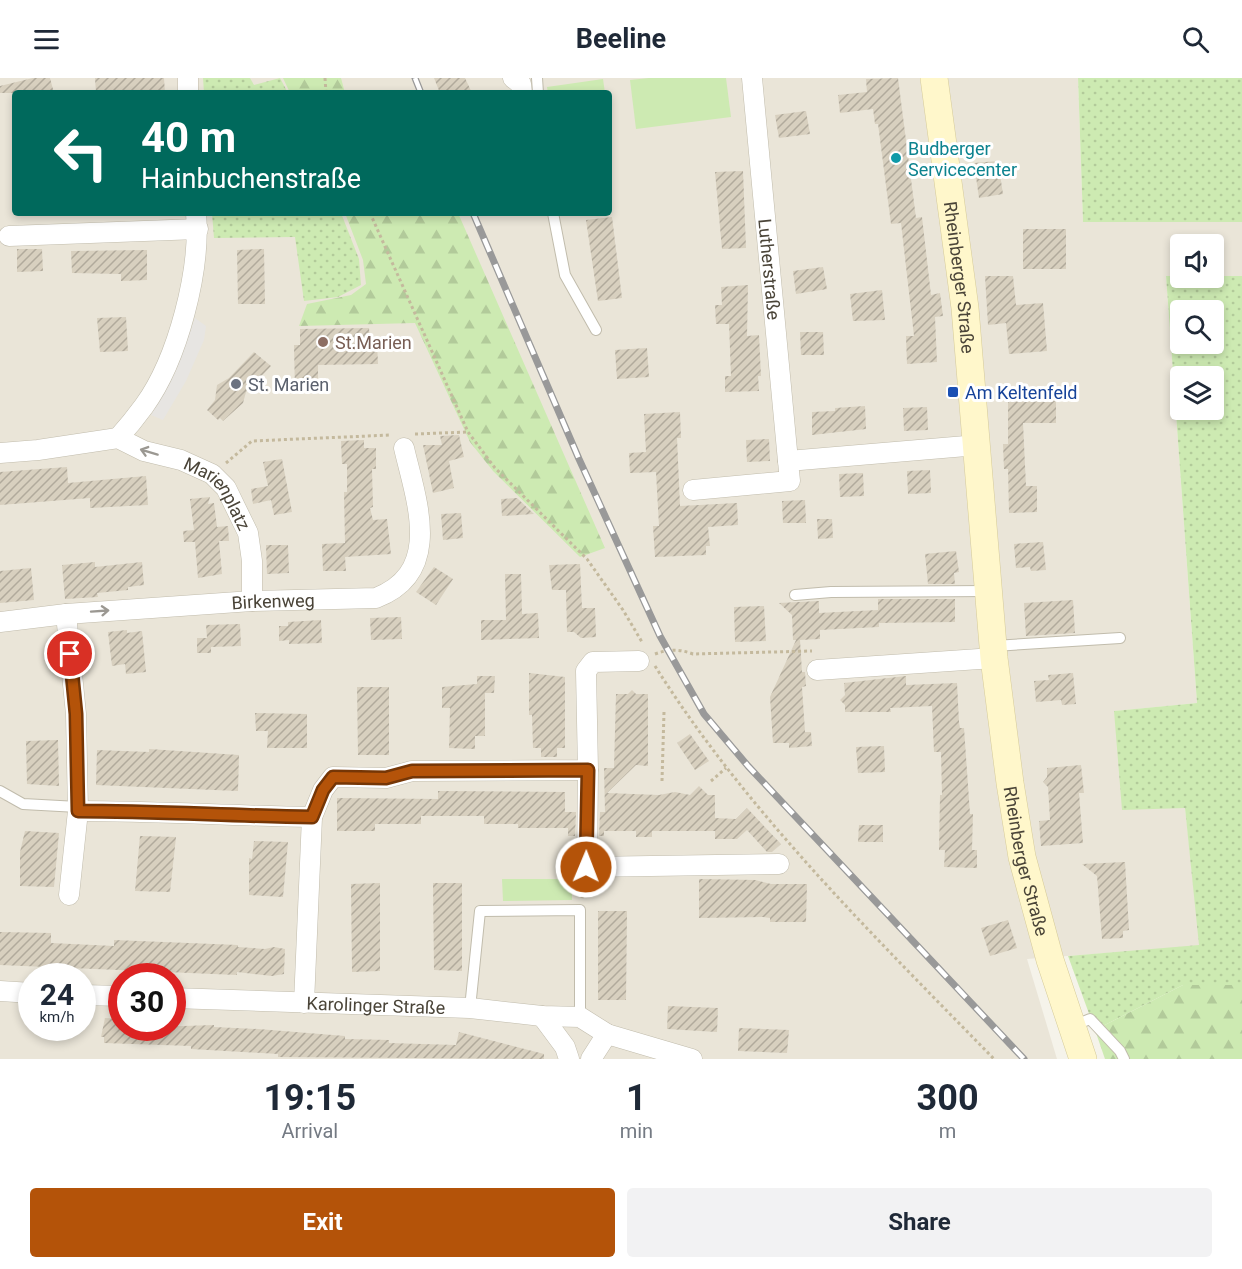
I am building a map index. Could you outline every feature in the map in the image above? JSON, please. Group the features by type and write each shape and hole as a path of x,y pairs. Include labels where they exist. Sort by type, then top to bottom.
{"main road":[{"name":"Rheinberger Straße","path":"934,78 965,308 994,652 1010,783 1022,857 1050,960 1083,1059"}],"street":[{"path":"513,78 521,84 522,90"},
{"name":"Lutherstraße","path":"752,78 788,461"},
{"path":"0,453 38,450 118,438 145,405 169,360 186,302 197,249 197,221 9,236"},
{"name":"Marienplatz","path":"118,438 144,451 181,460 212,474 226,488 248,533 252,561 252,601"},
{"name":"Birkenweg","path":"0,622 66,614 252,601 376,598 395,588 416,561 421,543 422,523 401,439"},
{"path":"693,490 790,481 788,461 978,445"},
{"path":"66,614 76,714 78,809 69,895"},
{"path":"817,670 994,652"},
{"path":"645,660 593,662 586,671 588,770 586,867 779,864"},
{"path":"304,1003 312,817 323,790 333,777 386,778 412,771 588,770"},
{"path":"78,809 312,817"},
{"path":"0,992 18,993"},
{"name":"Karolinger Straße","path":"186,999 470,1008 542,1016 580,1017"},
{"path":"542,1016 565,1047 569,1059"},
{"path":"580,1017 607,1034 692,1059"},
{"path":"591,1059 607,1034"}],"lane":[{"path":"554,216 565,275 596,330"},
{"path":"795,595 831,592 989,591"},
{"path":"994,652 1120,638"},
{"path":"0,792 23,804 78,809"},
{"path":"470,1008 480,911 580,910 580,1017"},
{"path":"1072,1026 1090,1019 1120,1051 1124,1059"}],"path":[{"path":"212,474 252,441 401,439 468,432"},
{"path":"645,660 656,653 669,650 684,650 693,654 812,651 817,670"},
{"path":"662,781 664,712"},
{"path":"711,781 726,768"},
{"path":"580,910 586,867"}],"shaded area":[{"path":"0,78 1078,78 1083,222 1242,222 1242,276 1224,276 1224,234 1170,234 1170,276 1166,276 1173,366 1170,366 1170,420 1176,420 1197,703 1115,711 1185,807 1200,946 1027,959 1057,1059 0,1059"},
{"path":"195,318 206,326 204,340 186,381 163,420 151,415 174,375"}],"green space":[{"path":"203,78 250,78 254,85 280,78 286,90 204,90"},
{"path":"283,78 341,78 344,90 289,90"},
{"path":"726,78 731,117 636,129 630,80"},
{"path":"1078,78 1242,78 1242,222 1083,222"},
{"path":"603,79 605,90 548,90 547,87"},
{"path":"212,216 342,216 359,259 361,285 338,297 304,301 295,237 214,238"},
{"path":"346,216 459,216 605,548 580,557 493,471 470,442 415,323 299,326 307,304 351,295 366,284 363,260"},
{"path":"1166,276 1170,276 1170,288 1224,288 1224,276 1242,276 1242,985 1183,985 1095,1030 1068,956 1199,945 1185,808 1122,810 1114,711 1197,703 1176,420 1224,420 1224,366 1173,366 1172,354 1224,354 1224,300 1170,300 1170,331"},
{"path":"502,879 572,879 572,900 503,901"},
{"path":"1183,985 1242,985 1242,1059 1105,1059 1095,1030"}],"building":[{"path":"33,78 50,78 53,90 12,90 12,93 0,93 0,86"},
{"path":"95,78 164,78 165,90 96,90"},
{"path":"434,78 465,78 471,90 439,90"},
{"path":"898,78 916,218 922,217 931,295 940,293 943,316 935,317 937,362 907,364 906,336 914,336 901,223 891,224 878,124 875,124 873,109 840,113 838,95 867,92 866,79"},
{"path":"806,111 810,134 779,138 775,115"},
{"path":"998,161 1003,194 979,198 974,163"},
{"path":"743,171 746,248 722,249 715,172"},
{"path":"612,217 622,298 598,301 586,220"},
{"path":"1023,229 1066,229 1066,269 1023,269"},
{"path":"17,249 42,249 43,271 17,272"},
{"path":"264,249 265,304 238,304 237,250"},
{"path":"147,250 147,280 121,281 121,274 72,273 71,251"},
{"path":"823,267 827,289 796,294 793,271"},
{"path":"985,276 1013,276 1016,305 1043,303 1047,351 1009,354 1006,323 988,325"},
{"path":"748,285 747,336 759,335 761,376 758,376 759,391 725,392 725,376 731,376 729,324 716,324 715,305 722,305 721,287"},
{"path":"882,290 885,320 853,321 850,294"},
{"path":"126,317 128,351 100,352 97,318"},
{"path":"369,328 370,343 377,342 378,364 318,365 318,392 295,393 294,345 300,345 300,329"},
{"path":"800,332 823,332 824,355 801,355"},
{"path":"647,348 649,377 617,379 615,350"},
{"name":"St. Marien","path":"254,352 271,366 246,392 243,403 223,421 220,418 218,420 207,410 215,400 217,385 229,378"},
{"path":"1008,394 1056,394 1056,423 1023,423 1026,486 1037,486 1037,512 1009,513 1008,469 1004,469 1003,444 1008,444"},
{"path":"865,406 866,429 812,435 812,412"},
{"path":"927,407 928,430 904,431 903,408"},
{"path":"680,412 681,438 677,438 680,506 737,503 738,525 708,527 710,546 706,546 706,555 655,557 653,526 659,526 656,472 630,473 629,453 646,452 644,414"},
{"path":"459,435 464,457 449,461 454,488 433,493 423,445 442,445 440,436"},
{"path":"769,439 770,461 747,462 746,440"},
{"path":"364,440 364,448 376,448 376,469 372,469 373,507 370,508 373,520 387,519 391,554 345,557 346,571 323,571 322,544 345,543 344,492 347,492 347,464 342,464 341,441"},
{"path":"282,459 292,512 274,515 271,500 253,504 251,489 268,486 263,462"},
{"path":"67,467 68,483 146,476 148,505 90,508 90,498 0,505 0,472"},
{"path":"930,470 931,493 908,494 907,471"},
{"path":"863,473 864,496 840,497 839,474"},
{"path":"210,497 208,504 214,503 217,527 228,526 229,541 219,541 222,574 198,578 195,542 184,542 183,531 194,530 190,499"},
{"path":"517,498 534,514 502,516 501,499"},
{"path":"805,500 806,523 783,523 782,501"},
{"path":"461,513 463,538 443,540 441,514"},
{"path":"817,519 832,519 833,538 818,539"},
{"path":"1043,542 1046,570 1031,571 1030,567 1016,568 1014,544"},
{"path":"266,545 288,545 289,573 267,574"},
{"path":"956,551 959,572 954,573 955,584 928,584 925,554"},
{"path":"95,562 95,567 142,562 144,585 128,587 128,590 97,593 98,597 65,599 62,565"},
{"path":"580,564 582,608 595,608 596,637 581,638 574,632 567,632 566,590 552,590 549,565"},
{"path":"434,567 453,579 436,605 416,592"},
{"path":"31,568 34,600 0,603 0,571"},
{"path":"505,574 521,574 522,614 538,613 539,638 481,640 481,620 506,620"},
{"path":"878,599 955,599 955,622 879,623 879,627 820,630 820,639 800,640 802,672 805,672 806,686 802,687 805,732 811,732 812,746 789,748 789,743 773,743 770,697 796,640 793,640 792,615 779,603 819,601 819,613 878,610"},
{"path":"1073,600 1075,633 1026,636 1024,603"},
{"path":"764,606 766,641 735,642 734,607"},
{"path":"401,617 402,639 371,640 370,618"},
{"path":"321,620 322,643 289,644 289,640 279,641 279,626 288,626 288,622"},
{"path":"240,624 241,646 211,647 211,653 197,653 197,638 207,638 206,625"},
{"path":"127,630 127,633 142,631 146,672 126,674 125,664 112,666 108,632"},
{"path":"529,673 565,677 565,748 557,748 557,757 541,757 541,748 533,748 532,715 529,715"},
{"path":"1073,673 1076,704 1062,705 1061,700 1036,702 1034,681 1049,680 1048,675"},
{"path":"477,676 495,676 494,693 485,693 485,736 475,736 475,749 449,748 450,708 442,708 442,687 477,684"},
{"path":"906,676 906,685 957,683 959,722 960,728 964,728 970,814 973,814 972,850 977,850 977,868 944,867 945,850 939,850 940,795 942,795 941,752 934,752 932,706 890,708 891,712 845,712 845,705 840,700 845,695 844,683"},
{"path":"357,687 389,687 389,755 358,755"},
{"path":"632,690 636,694 648,694 648,766 636,765 607,793 659,795 675,792 690,795 699,786 708,795 715,795 715,831 652,831 652,837 636,837 636,831 604,831 604,836 599,836 600,812 605,812 604,768 614,768 616,694 628,694"},
{"path":"255,713 307,714 307,748 267,748 268,731 256,731"},
{"path":"690,734 709,761 695,770 677,743"},
{"path":"58,740 59,786 27,784 26,741"},
{"path":"884,746 885,772 858,773 856,747"},
{"path":"149,749 239,755 238,791 96,785 97,750 149,752"},
{"path":"1081,765 1084,793 1079,793 1083,843 1041,846 1039,821 1050,820 1048,787 1043,782 1047,777 1047,768"},
{"path":"438,791 565,792 565,812 576,812 575,836 568,836 568,828 518,828 518,824 484,824 484,816 421,816 421,824 375,824 375,831 337,831 337,798 438,799"},
{"path":"747,808 781,844 772,852 767,852 747,830 737,839 715,839 715,818 736,819"},
{"path":"859,825 883,825 883,842 858,842"},
{"path":"25,831 59,833 54,887 20,886 20,852"},
{"path":"140,836 176,837 170,892 135,891"},
{"path":"254,841 288,842 283,897 249,895 249,858 252,859"},
{"path":"1125,862 1129,930 1123,931 1123,938 1102,939 1097,876 1082,864"},
{"path":"699,879 807,884 806,922 770,922 770,918 763,917 699,918"},
{"path":"380,883 380,971 352,972 351,884"},
{"path":"433,883 462,883 462,971 434,970"},
{"path":"598,911 627,911 626,1000 598,1000"},
{"path":"1008,920 1017,948 990,956 981,928"},
{"path":"0,932 51,933 51,943 114,946 114,940 285,949 284,974 272,976 237,972 237,975 186,973 186,963 108,963 108,970 96,969 96,963 0,965"},
{"path":"668,1006 718,1008 717,1032 667,1029"},
{"path":"105,1018 108,1018 108,1041 186,1041 186,1026 214,1025 214,1027 345,1036 345,1039 389,1040 389,1043 456,1045 459,1032 544,1054 544,1059 278,1057 278,1054 191,1049 191,1046 104,1043 104,1037 101,1037"},
{"path":"739,1028 789,1030 787,1053 738,1051"}],"railway":[{"path":"415,78 420,90"},
{"path":"474,216 579,459 660,636 704,714 748,766 1024,1059"}],"place":[{"name":"Budberger Servicecenter","path":"896,158"},
{"name":"St.Marien","path":"323,342"},
{"name":"St. Marien","path":"236,384"},
{"name":"Am Keltenfeld","path":"953,392"}],"route":[{"path":"70,654 76,714 78,811 188,811 241,816 312,817 323,790 333,777 386,778 412,771 588,770 586,867"}]}
